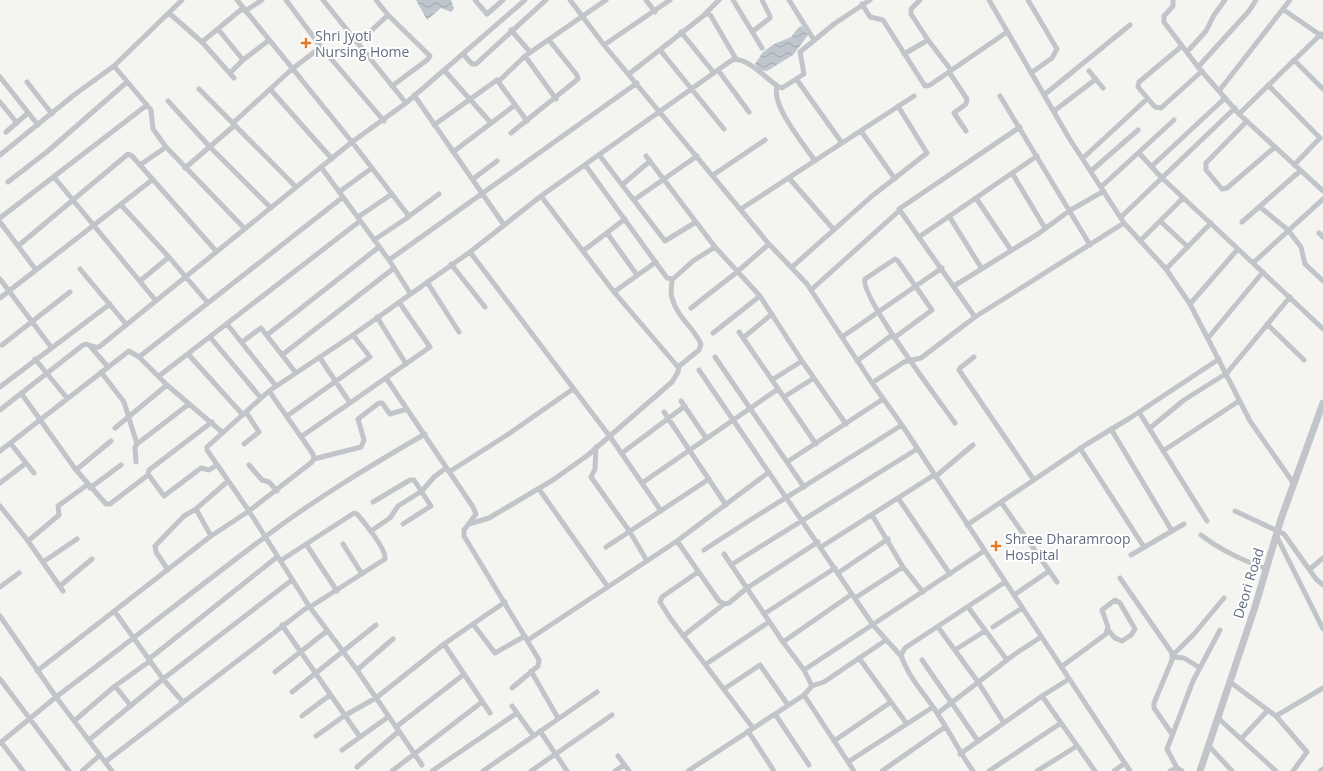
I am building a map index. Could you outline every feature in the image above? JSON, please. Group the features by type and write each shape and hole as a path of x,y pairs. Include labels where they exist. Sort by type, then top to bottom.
{"street":[{"path":"0,155 74,95 114,66 182,0"},
{"path":"237,0 352,142 408,217"},
{"path":"202,42 244,10 262,0"},
{"path":"286,0 322,47 384,121"},
{"path":"323,0 406,103"},
{"path":"376,0 388,15 430,56 427,60 392,86"},
{"path":"475,0 487,14 503,0"},
{"path":"0,410 83,345 99,347 352,142 384,121 525,0"},
{"path":"463,54 474,64 546,0"},
{"path":"570,0 604,45 661,111 769,244 792,267 811,290 857,361 902,425 934,476 1130,771"},
{"path":"434,125 495,81 499,81 530,52 606,0"},
{"path":"646,0 655,12"},
{"path":"604,45 655,12 670,0"},
{"path":"629,74 705,14 719,0"},
{"path":"732,0 762,48"},
{"path":"752,32 770,18 762,0"},
{"path":"789,0 814,40"},
{"path":"705,14 711,16 736,59 749,64 777,86 782,88 798,80 805,72 799,56 800,52 862,4 870,0"},
{"path":"920,0 910,12 967,99 966,104 954,113 966,131"},
{"path":"989,0 1044,95 1124,223 1166,270 1190,304 1227,373 1239,401 1250,421 1294,484"},
{"path":"1028,0 1057,49 1052,58 1031,73"},
{"path":"1187,52 1206,31 1214,15 1225,0"},
{"path":"1182,46 1139,82 1138,87 1155,107 1161,108 1200,69 1249,11 1256,0"},
{"path":"1219,91 1284,10 1290,0"},
{"path":"1176,1 1163,19 1182,46 1239,114 1323,191"},
{"path":"862,4 870,17 883,20 925,86 930,85 1007,32"},
{"path":"1239,114 1294,60 1322,36 1284,10"},
{"path":"169,12 202,42 234,78"},
{"path":"358,43 388,15"},
{"path":"1044,95 1130,25"},
{"path":"218,29 243,60"},
{"path":"511,30 530,52"},
{"path":"681,32 716,71 749,112"},
{"path":"230,73 243,60 269,40"},
{"path":"511,133 576,83 578,77 548,40"},
{"path":"904,54 928,40"},
{"path":"185,168 210,147 292,69 322,47"},
{"path":"660,50 690,89 724,129"},
{"path":"525,56 556,99"},
{"path":"422,765 357,670 309,606 207,448 222,432 269,391 320,358 470,252 542,196 600,156 690,89 736,59"},
{"path":"1294,60 1323,89"},
{"path":"114,66 147,105 152,113 154,129 166,147 245,229"},
{"path":"444,70 492,123"},
{"path":"1089,71 1103,88"},
{"path":"0,77 38,125"},
{"path":"1054,111 1096,79"},
{"path":"798,80 842,143"},
{"path":"499,81 515,106 527,121"},
{"path":"27,82 52,114"},
{"path":"8,182 48,151 127,82"},
{"path":"389,260 482,192 637,83"},
{"path":"777,86 775,92 780,109 815,161"},
{"path":"1268,86 1322,136 1294,165"},
{"path":"199,89 296,187"},
{"path":"270,89 332,159"},
{"path":"414,95 504,225"},
{"path":"741,210 914,96"},
{"path":"1000,96 1020,126 1090,245"},
{"path":"1152,166 1225,98"},
{"path":"1083,158 1147,99"},
{"path":"168,101 210,147 271,208"},
{"path":"0,102 17,123"},
{"path":"0,218 147,105"},
{"path":"453,152 515,106"},
{"path":"792,267 894,179 928,152 898,106"},
{"path":"1121,218 1161,177 1235,108"},
{"path":"6,132 28,113"},
{"path":"954,286 1012,250 1102,189 1174,120"},
{"path":"1247,121 1206,163 1206,170 1218,186 1222,189 1227,188 1275,147"},
{"path":"811,290 900,210 902,205 1020,126"},
{"path":"1091,171 1138,130"},
{"path":"861,131 894,179"},
{"path":"713,175 765,140"},
{"path":"140,166 166,147"},
{"path":"1139,153 1161,177 1323,329"},
{"path":"18,246 127,154 132,156 216,251"},
{"path":"600,156 665,241 696,222"},
{"path":"646,156 715,247 760,296 802,361 846,424"},
{"path":"634,200 697,156"},
{"path":"919,237 1037,156"},
{"path":"473,179 497,161"},
{"path":"622,184 650,161"},
{"path":"586,166 667,278 672,279"},
{"path":"321,167 389,260 410,293"},
{"path":"139,357 208,303 372,168"},
{"path":"1242,222 1300,171"},
{"path":"1012,173 1045,228"},
{"path":"54,177 74,199 156,301"},
{"path":"789,178 834,230"},
{"path":"0,298 152,180"},
{"path":"159,376 392,194"},
{"path":"374,240 439,194"},
{"path":"542,196 614,292 676,366 679,367"},
{"path":"976,198 1012,250"},
{"path":"1140,241 1183,198"},
{"path":"1253,263 1323,199"},
{"path":"121,205 169,257 208,303"},
{"path":"1260,207 1288,230 1301,248 1305,264 1323,281"},
{"path":"900,210 975,317"},
{"path":"949,216 982,269"},
{"path":"583,251 625,220"},
{"path":"1160,221 1188,247"},
{"path":"0,222 36,270"},
{"path":"872,383 904,362 921,358 975,317 1124,223"},
{"path":"1166,270 1211,223"},
{"path":"607,233 637,275"},
{"path":"691,308 737,272 769,244"},
{"path":"266,335 379,247"},
{"path":"469,524 489,518 539,489 588,455 609,435 672,382 678,372 679,367 699,350 702,344 683,319 673,302 671,296 672,279 715,247"},
{"path":"1190,304 1238,249"},
{"path":"470,252 609,435 662,511"},
{"path":"140,281 169,257"},
{"path":"857,361 893,336 932,311 898,260 893,260 864,282 877,312 893,336 912,360 955,423"},
{"path":"614,292 656,262"},
{"path":"451,264 485,307"},
{"path":"282,355 394,268"},
{"path":"842,337 942,268"},
{"path":"80,270 126,324"},
{"path":"1208,338 1263,272"},
{"path":"0,280 51,347"},
{"path":"427,282 459,332"},
{"path":"2,344 70,292"},
{"path":"713,334 760,296"},
{"path":"1150,428 1184,400 1227,373 1290,297"},
{"path":"302,436 430,347 399,302"},
{"path":"0,387 35,359 110,304"},
{"path":"742,338 772,314"},
{"path":"377,317 406,364"},
{"path":"227,324 276,386"},
{"path":"1267,324 1304,360"},
{"path":"242,342 260,328 296,373"},
{"path":"738,332 816,444"},
{"path":"287,416 370,357 353,335"},
{"path":"210,337 261,398"},
{"path":"89,345 108,367"},
{"path":"0,451 11,444 127,351 131,351 139,357 189,404 222,432"},
{"path":"188,354 245,413 259,432 244,444"},
{"path":"715,357 804,487"},
{"path":"974,357 959,370 1034,480"},
{"path":"320,358 350,403"},
{"path":"35,359 45,374 67,398"},
{"path":"967,526 1080,448 1139,412 1219,359"},
{"path":"772,380 802,361"},
{"path":"699,370 818,542 873,625 901,656 905,667 938,713 960,754 973,771"},
{"path":"101,372 124,402 137,444"},
{"path":"386,378 425,434 475,511 474,518 464,530 464,536 540,662 512,688"},
{"path":"784,397 814,378"},
{"path":"115,428 167,384"},
{"path":"371,531 390,518 398,506 422,491 434,477 510,433 573,389"},
{"path":"642,482 778,389"},
{"path":"269,391 302,436 313,454 314,459"},
{"path":"21,394 88,486 102,502 108,505 148,475 149,470 212,422"},
{"path":"787,462 883,399"},
{"path":"681,401 706,438"},
{"path":"1164,451 1239,401"},
{"path":"37,671 211,536 277,491 314,459 361,448 364,440 358,419 379,403 382,403 387,411 392,414 407,409"},
{"name":"Deori Road","path":"1200,771 1267,569 1277,533 1323,403"},
{"path":"136,462 135,447 137,444 189,404"},
{"path":"622,454 685,406"},
{"path":"664,412 726,505"},
{"path":"1139,412 1207,521"},
{"path":"704,550 786,496 804,487 902,425"},
{"path":"1111,429 1172,531"},
{"path":"23,771 1,743 56,697 134,639 265,537 348,480 425,434"},
{"path":"76,470 110,442"},
{"path":"11,444 34,473"},
{"path":"821,548 934,476 973,445"},
{"path":"596,447 595,469 591,477 630,532 647,561"},
{"path":"1080,448 1144,548"},
{"path":"731,565 917,449"},
{"path":"0,483 26,463"},
{"path":"28,541 59,515 58,506 121,465"},
{"path":"148,475 164,496 201,468 209,470 217,465"},
{"path":"249,465 262,480 269,482 277,491"},
{"path":"473,624 495,653 526,638 608,587 677,541 769,472"},
{"path":"373,502 411,479 422,491 431,507 403,524"},
{"path":"606,547 709,479"},
{"path":"168,570 156,552 155,546 184,516 196,509 228,481"},
{"path":"539,489 608,587"},
{"path":"898,498 950,574"},
{"path":"1001,502 1057,582"},
{"path":"0,506 28,541 62,589 92,559"},
{"path":"196,509 211,536"},
{"path":"1235,511 1277,533 1284,534 1323,585"},
{"path":"74,721 115,686 278,559 306,544 354,513 358,514 371,531 386,558 336,591 309,606 282,625 105,762"},
{"path":"872,515 888,539 903,567 923,592"},
{"path":"1131,555 1184,524"},
{"path":"1277,533 1323,629"},
{"path":"1201,535 1218,548 1229,554 1267,569"},
{"path":"43,562 77,539"},
{"path":"764,614 888,539"},
{"path":"677,541 719,601 724,604"},
{"path":"684,636 724,604 729,603 747,588 818,542"},
{"path":"306,544 336,591"},
{"path":"343,544 362,574"},
{"path":"804,670 984,551"},
{"path":"724,554 769,622 804,670 812,686"},
{"path":"1310,569 1323,558"},
{"path":"783,642 853,596 903,567"},
{"path":"1014,595 1049,571"},
{"path":"698,572 660,600 684,636 724,689 751,730 774,771"},
{"path":"0,587 18,573"},
{"path":"1120,578 1173,656 1184,658 1200,668"},
{"path":"90,740 163,679 292,580"},
{"path":"901,656 905,648 938,628 1005,582"},
{"path":"1172,734 1154,708 1154,703 1173,656 1194,634 1224,598"},
{"path":"1112,601 1118,601 1134,629 1131,635 1122,641 1115,638 1108,630 1102,610 1112,601"},
{"path":"316,736 344,716 376,698 444,644 504,602"},
{"path":"968,607 1007,660"},
{"path":"993,627 1022,608"},
{"path":"115,612 163,679 182,702"},
{"path":"0,616 37,671 112,771"},
{"path":"706,664 769,622"},
{"path":"282,625 360,737"},
{"path":"292,692 376,625"},
{"path":"938,628 978,682 1004,723"},
{"path":"1061,667 1108,630"},
{"path":"1170,771 1180,770 1167,749 1172,734 1200,668 1220,630"},
{"path":"275,672 327,631"},
{"path":"955,650 985,631"},
{"path":"938,713 1007,660 1041,637"},
{"path":"357,670 393,639"},
{"path":"688,771 804,695 812,686 824,682 886,640"},
{"path":"444,644 490,714"},
{"path":"859,658 907,724"},
{"path":"922,660 978,741"},
{"path":"724,689 760,665 788,705"},
{"path":"531,671 558,718"},
{"path":"357,767 397,730 463,675"},
{"path":"0,679 69,771"},
{"path":"960,754 1042,696 1069,679"},
{"path":"1230,682 1276,716 1307,752 1293,771"},
{"path":"115,686 131,706"},
{"path":"1276,716 1323,688"},
{"path":"483,771 597,692"},
{"path":"302,716 330,695"},
{"path":"804,695 854,771"},
{"path":"1042,696 1093,770"},
{"path":"392,771 482,702"},
{"path":"834,741 891,702"},
{"path":"512,706 534,735"},
{"path":"848,762 933,707"},
{"path":"1240,739 1268,710"},
{"path":"432,771 517,713"},
{"path":"775,714 809,765"},
{"path":"530,771 612,715"},
{"path":"342,750 388,717"},
{"path":"1218,718 1276,771"},
{"path":"989,771 1061,723"},
{"path":"882,771 945,727"},
{"path":"540,731 567,771"},
{"path":"1208,745 1232,771"},
{"path":"1037,771 1077,746"},
{"path":"82,771 100,756"},
{"path":"618,756 628,771"},
{"path":"1114,771 1125,763"},
{"path":"615,771 624,765"}],"water":[{"path":"416,0 451,0 454,9 451,12 441,8 427,20"},
{"path":"802,26 808,35 793,55 767,71 759,70 755,64 763,52 774,44 791,37 799,27"}],"place":[{"name":"Shri Jyoti Nursing Home","path":"306,43"},
{"name":"Shree Dharamroop Hospital","path":"996,546"}]}
